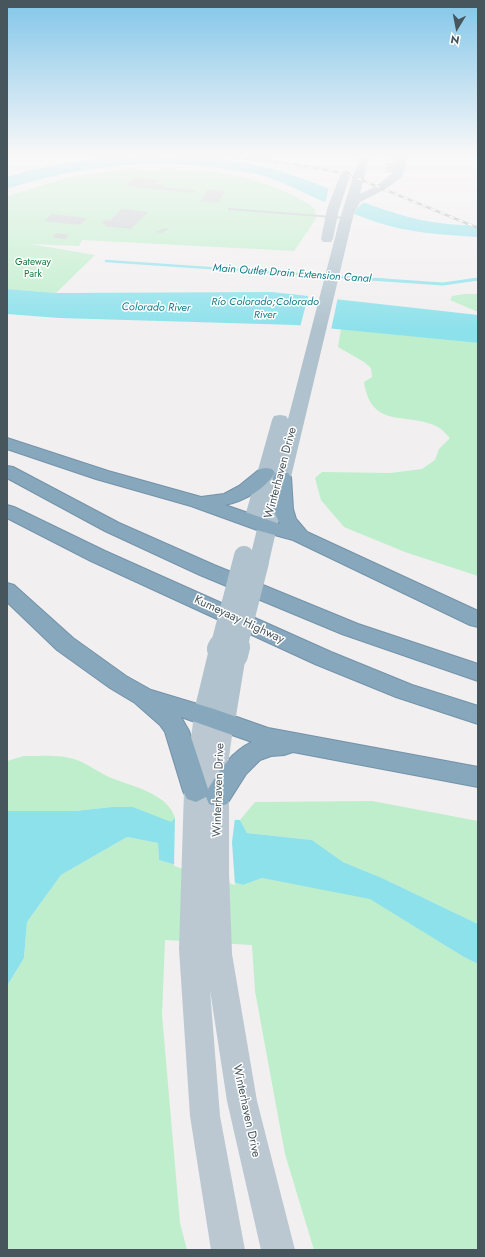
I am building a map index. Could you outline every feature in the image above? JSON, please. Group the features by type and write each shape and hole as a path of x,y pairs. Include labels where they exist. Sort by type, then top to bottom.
{"highway":[{"path":"7,443 102,475 198,502 260,524 300,536 478,620"},
{"path":"7,471 112,527 207,570 350,629 478,673"},
{"path":"198,502 213,502 232,498 274,475 287,520 300,536"},
{"name":"Kumeyaay Highway","path":"7,511 98,556 323,658 404,691 478,715"},
{"path":"7,590 65,644 163,712 173,723 207,793 254,751 274,745 308,745"},
{"path":"143,697 266,737 478,777"}],"main road":[{"path":"328,255 332,214"},
{"path":"328,255 347,215"},
{"name":"Winterhaven Drive","path":"228,1250 205,1116 207,793 218,757 214,719 228,652 316,312 328,255"},
{"name":"Winterhaven Drive","path":"206,951 278,1250"}],"lane":[{"path":"337,214 347,215"}],"green space":[{"name":"Gateway Park","path":"7,214 315,214 316,219 294,251 82,240 79,246 30,244 95,255 56,293 7,289"},
{"path":"478,294 478,312 450,300 452,296"},
{"path":"341,329 478,343 478,576 405,552 344,527 321,500 315,478 322,472 390,473 422,469 435,460 439,449 450,438 436,426 424,422 391,416 382,413 374,407 368,397 364,382 372,377 371,368 364,362 338,347"},
{"path":"24,756 57,756 71,758 81,762 109,777 157,796 171,809 175,818 171,823 133,807 112,807 75,811 7,811 7,761"},
{"path":"372,801 478,821 478,924 382,878 343,862 312,840 247,833 240,820 255,802"},
{"path":"127,837 158,843 159,860 243,885 262,878 370,898 464,957 478,964 478,1250 314,1250 285,1154 255,991 252,945 165,940 162,1015 180,1223 187,1250 7,1250 7,986 24,958 27,922 61,875"}],"water":[{"path":"354,214 399,214 425,221 478,225 478,237 427,233 401,229"},
{"name":"Río Colorado;Colorado River","path":"7,289 56,293 272,292 478,315 478,343 296,325 59,318 7,314"},
{"path":"112,807 133,807 171,822 175,818 240,820 247,833 312,840 343,862 382,878 478,924 478,964 464,957 370,899 262,878 243,885 159,860 158,843 127,837 61,875 27,922 24,958 7,986 7,811 75,811"}],"pier":[{"path":"309,293 338,297 331,330 300,327"},
{"path":"175,816 235,818 232,842 235,885 174,866"}],"building":[{"path":"52,214 87,218 80,225 44,221"},
{"path":"117,214 146,214 131,229 104,226 106,224 101,223 105,220 110,220"},
{"path":"165,228 169,229 161,233 155,232"},
{"path":"56,233 69,235 65,239 52,237"}],"waterway":[{"name":"Main Outlet Drain Extension Canal","path":"106,261 385,280"},
{"name":"Main Outlet Drain Extension Canal","path":"370,279 443,284 478,279"}],"railway":[{"path":"443,214 478,228"}],"water label":[{"name":"Colorado River","path":"156,308"}]}
